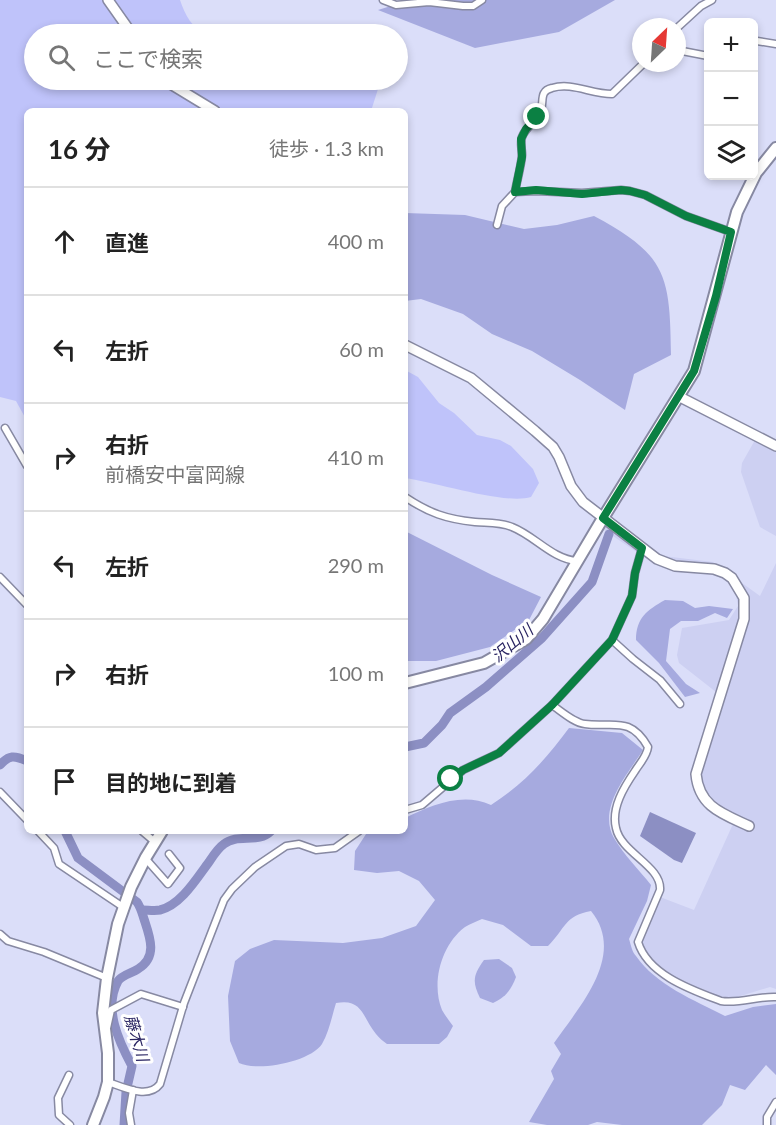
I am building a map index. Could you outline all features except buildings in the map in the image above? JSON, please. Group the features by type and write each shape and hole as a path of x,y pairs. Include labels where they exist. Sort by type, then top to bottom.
{"main road":[{"path":"408,683 484,663 525,639 543,619 698,362 737,212 756,173 776,148"},
{"path":"93,1125 108,1082 108,1053 103,1013 107,978 124,905 145,858 160,834"}],"street":[{"path":"108,0 125,24"},
{"path":"383,0 396,5 429,2 473,6 482,0"},
{"path":"686,20 701,6 712,0"},
{"path":"758,41 776,44"},
{"path":"686,52 704,55"},
{"path":"497,225 502,206 515,192 522,157 521,139 541,110 544,91 565,86 612,94 635,72"},
{"path":"180,90 210,108"},
{"path":"515,192 536,190 582,194 630,191 645,195 686,216 731,232"},
{"path":"408,346 471,378 535,431 553,447 571,486 583,502 657,560 675,566 714,569 725,573 739,587 744,598 744,619 696,774 700,792 710,806 749,826"},
{"path":"678,396 776,446"},
{"path":"5,428 24,461"},
{"path":"408,499 438,516 461,521 508,525 566,560 577,561"},
{"path":"408,809 423,805 463,770 499,753 552,705 612,640 632,596 642,548"},
{"path":"0,577 24,602"},
{"path":"612,640 660,680 680,704"},
{"path":"552,705 584,724 613,723 626,726 648,747 617,804 615,816 618,835 628,849 658,876 661,885 638,942 645,956 665,975 721,1001 776,997"},
{"path":"0,792 24,817"},
{"path":"41,834 54,848 59,864 124,905"},
{"path":"146,834 155,842"},
{"path":"108,1082 132,1090 150,1092 159,1084 183,1007 224,900 242,878 273,853 286,846 298,844 316,850 335,848 355,834"},
{"path":"145,858 168,884 180,868 169,854"},
{"path":"0,934 8,941 44,952 107,978"},
{"path":"105,1032 111,1010 141,994 183,1007"},
{"path":"69,1075 58,1098 59,1115 70,1125"},
{"path":"131,1125 129,1113 132,1090"},
{"path":"767,1125 767,1117 776,1102"}],"shaded area":[{"path":"0,0 180,0 184,11 194,24 24,24 24,90 378,90 372,108 24,108 24,416 16,401 0,397"},
{"path":"410,0 615,0 559,32 475,48 378,10"},
{"path":"408,213 465,215 524,229 557,225 594,216 637,243 660,270 669,305 671,355 634,374 625,410 532,351 492,334 463,314 421,299 408,301"},
{"path":"408,372 418,377 439,403 454,413 477,435 500,440 511,446 533,469 539,483 531,497 519,499 488,496 408,478"},
{"path":"755,440 776,450 776,536 760,527 741,472 742,463"},
{"path":"611,520 663,556 713,562 760,596 776,563 776,989 770,987 734,998 711,995 669,976 641,948 640,939 660,897 694,910 733,824 713,813 700,801 692,775 716,692 679,663 677,655 682,628 729,620 738,606 735,590 725,580 713,574 678,572 644,557 601,528"},
{"path":"408,533 541,597 529,620 490,647 436,661 408,661"},
{"path":"665,600 683,601 695,608 709,606 733,609 727,618 715,613 698,621 681,621 670,629 666,661 686,684 700,693 685,697 659,663 636,640 640,620 653,607"},
{"path":"569,728 622,733 643,750 623,780 609,815 614,838 651,885 647,901 629,939 634,952 644,966 665,984 725,1016 753,1007 776,1004 776,1075 766,1065 745,1090 730,1085 722,1105 702,1125 622,1125 597,1122 588,1125 547,1125 529,1122 554,1079 551,1071 561,1054 554,1043 586,997 602,963 604,945 601,928 591,911 570,920 548,946 531,946 503,925 482,919 465,927 450,944 440,965 439,999 442,1010 453,1026 447,1037 439,1044 387,1044 371,1028 357,1006 345,1002 336,1003 322,1044 307,1056 270,1066 248,1066 239,1063 230,1041 228,996 235,961 250,949 274,940 343,943 382,938 416,926 435,900 419,881 399,871 377,873 354,870 355,851 366,834 408,834 408,817 447,802 469,800 491,805 534,770"},
{"path":"650,812 696,833 682,863 674,860 640,836"},
{"path":"499,959 512,968 516,977 508,993 493,1003 480,998 475,979 484,960"}],"waterway":[{"name":"沢山川","path":"408,746 424,743 442,725 450,713 486,687 542,638 592,582 609,534"},
{"name":"藤木川","path":"0,765 12,757 24,760"},
{"name":"藤木川","path":"66,834 78,858 137,902 150,940 148,959 138,969 118,981 112,1002 112,1013 118,1036 132,1066 126,1092 124,1125"},
{"name":"沢山川","path":"142,910 160,910 175,903 224,844 235,839 260,837 267,834"}],"route":[{"path":"451,779 463,770 499,753 552,705 612,640 618,622 632,596 642,548 603,518 694,371 716,296 731,232 686,216 645,195 630,191 582,194 536,190 515,192 522,157 521,139 526,129 537,117"}]}
